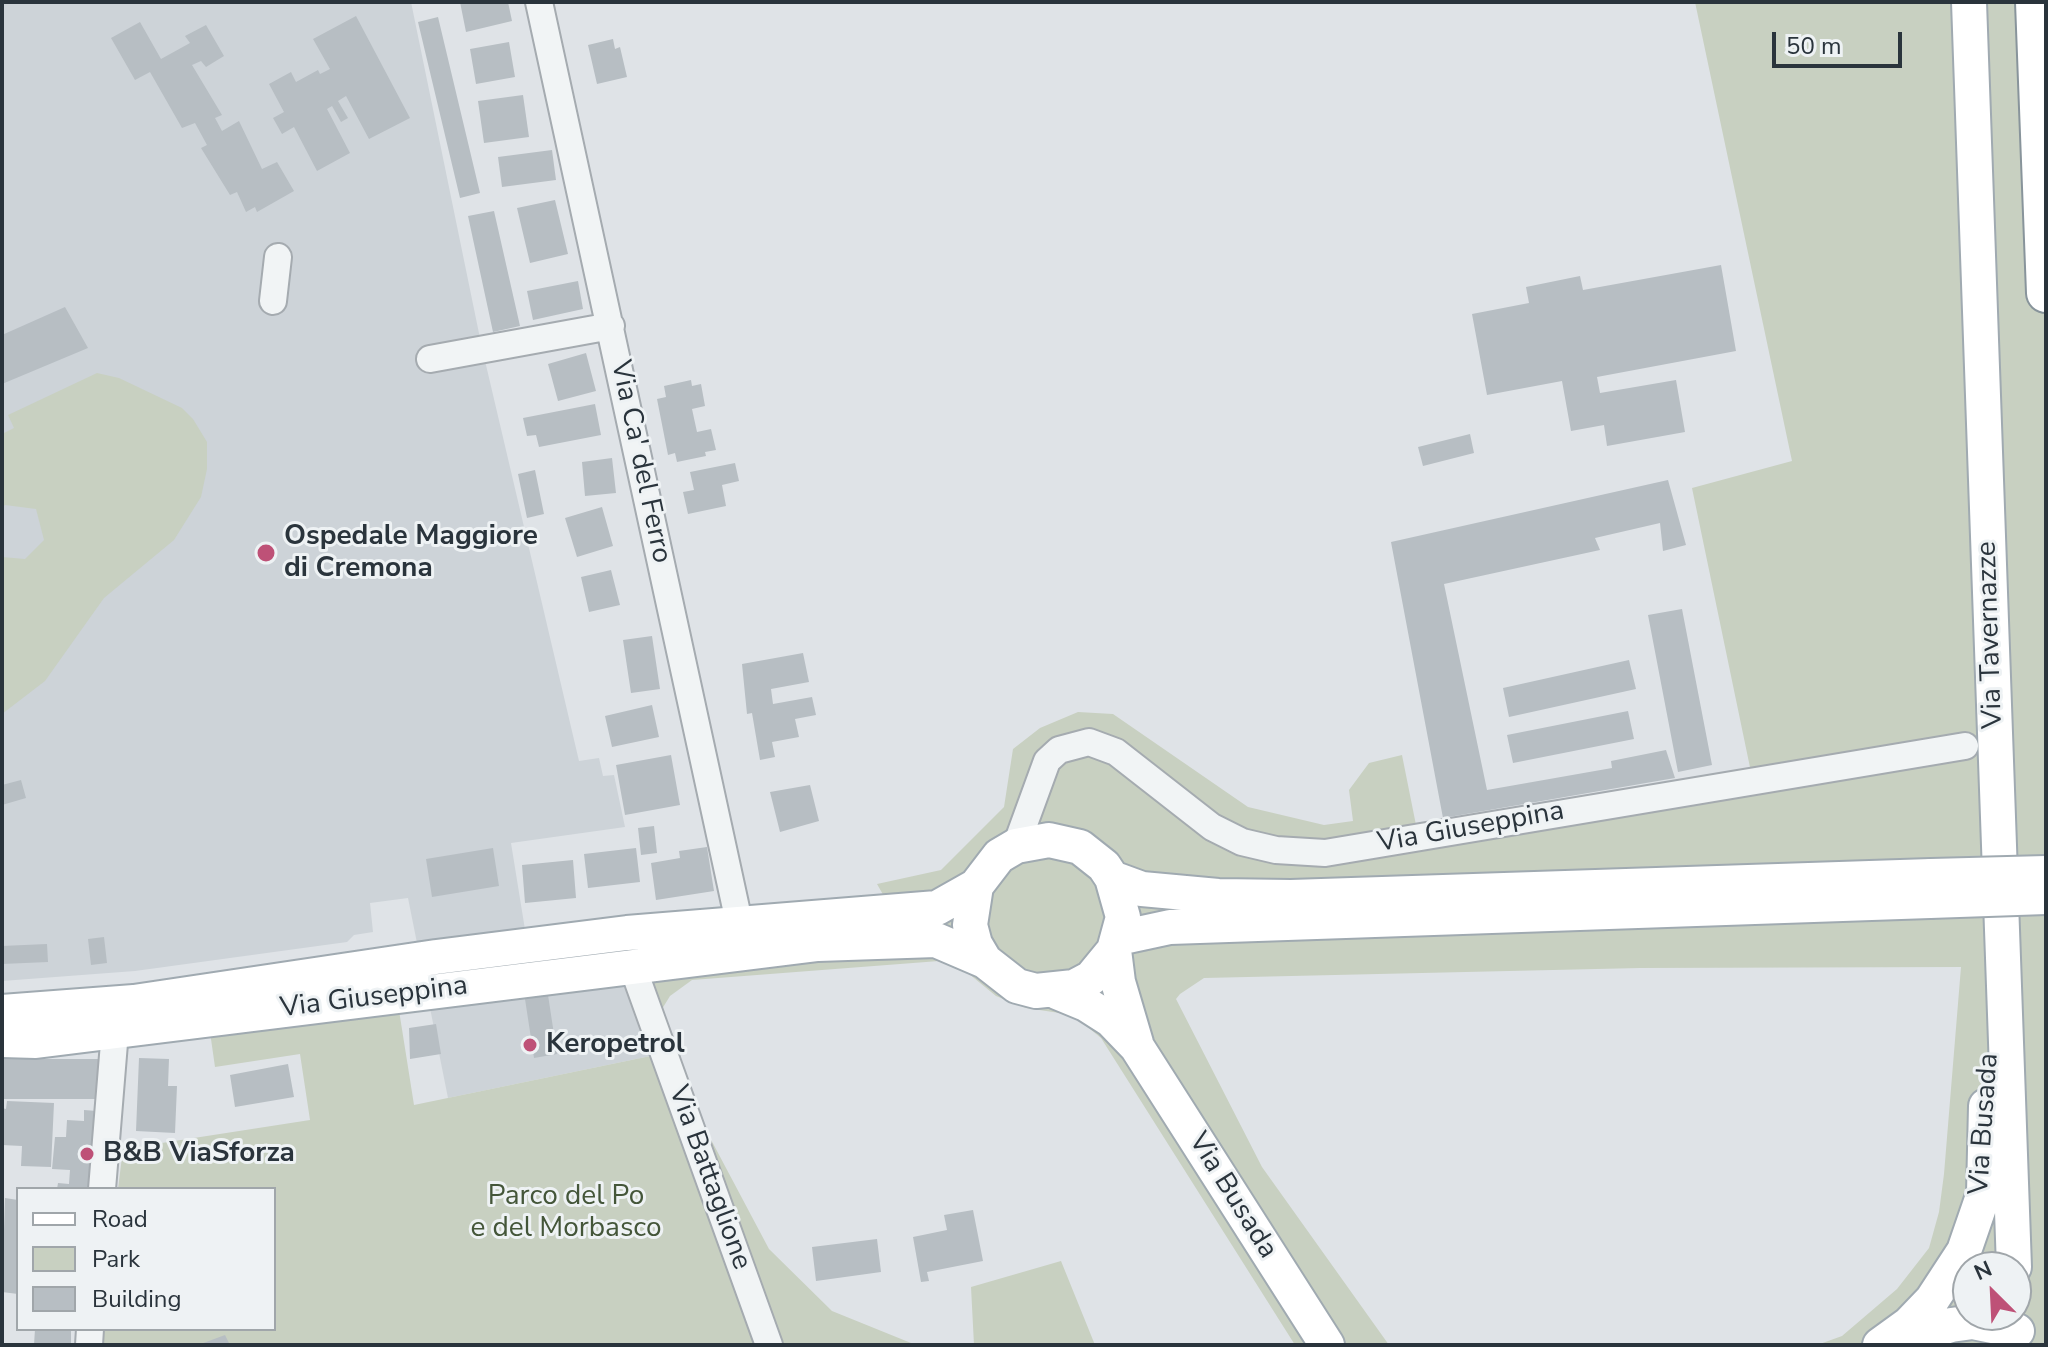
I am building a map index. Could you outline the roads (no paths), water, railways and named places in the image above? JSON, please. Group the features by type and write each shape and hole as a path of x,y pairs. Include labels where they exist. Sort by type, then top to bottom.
{"highway":[{"path":"2035,2 2046,293"}],"main road":[{"name":"Via Tavernazze","path":"1969,2 2013,1251"},
{"path":"1049,840 1065,842 1093,855 1112,878 1123,917 1117,944 1091,978 1057,992 1017,986 985,961 970,925 976,886 986,870 1016,846 1049,840"},
{"name":"Via Giuseppina","path":"1117,944 1170,927 1931,889 2046,873"},
{"name":"Via Giuseppina","path":"1112,878 1142,889 1218,896 1931,889 2046,897"},
{"name":"Via Giuseppina","path":"2,1040 36,1041 115,1031 630,949 742,937 922,910 954,900 976,886"},
{"name":"Via Giuseppina","path":"742,937 818,944 936,940 985,961"},
{"name":"Via Busada","path":"1117,944 1118,982 1137,1047"},
{"name":"Via Giuseppina","path":"2,1012 134,1002 436,957 630,949"},
{"name":"Via Busada","path":"1880,1345 1909,1324 1932,1300 1964,1251 1977,1220 1984,1193 1987,1077 2002,963"},
{"name":"Via Busada","path":"1057,992 1086,1004 1111,1020 1137,1047 1327,1345"},
{"path":"1887,1345 1952,1325"}],"street":[{"name":"Via Ca' del Ferro","path":"539,2 742,937"},
{"path":"273,301 278,257"},
{"path":"430,359 611,326"},
{"name":"Via Giuseppina","path":"1016,846 1047,761 1059,750 1089,742 1116,752 1212,827 1242,842 1276,850 1325,853 1965,746"},
{"path":"1035,794 1065,842"},
{"name":"Via Battaglione","path":"630,949 769,1345"},
{"path":"102,1187 115,1031"}],"place":[{"name":"Ospedale Maggiore di Cremona","path":"266,553"},
{"name":"Keropetrol","path":"530,1045"},
{"name":"B&B ViaSforza","path":"87,1154"}],"park label":[{"name":"Parco del Po e del Morbasco","path":"566,1213"}]}
